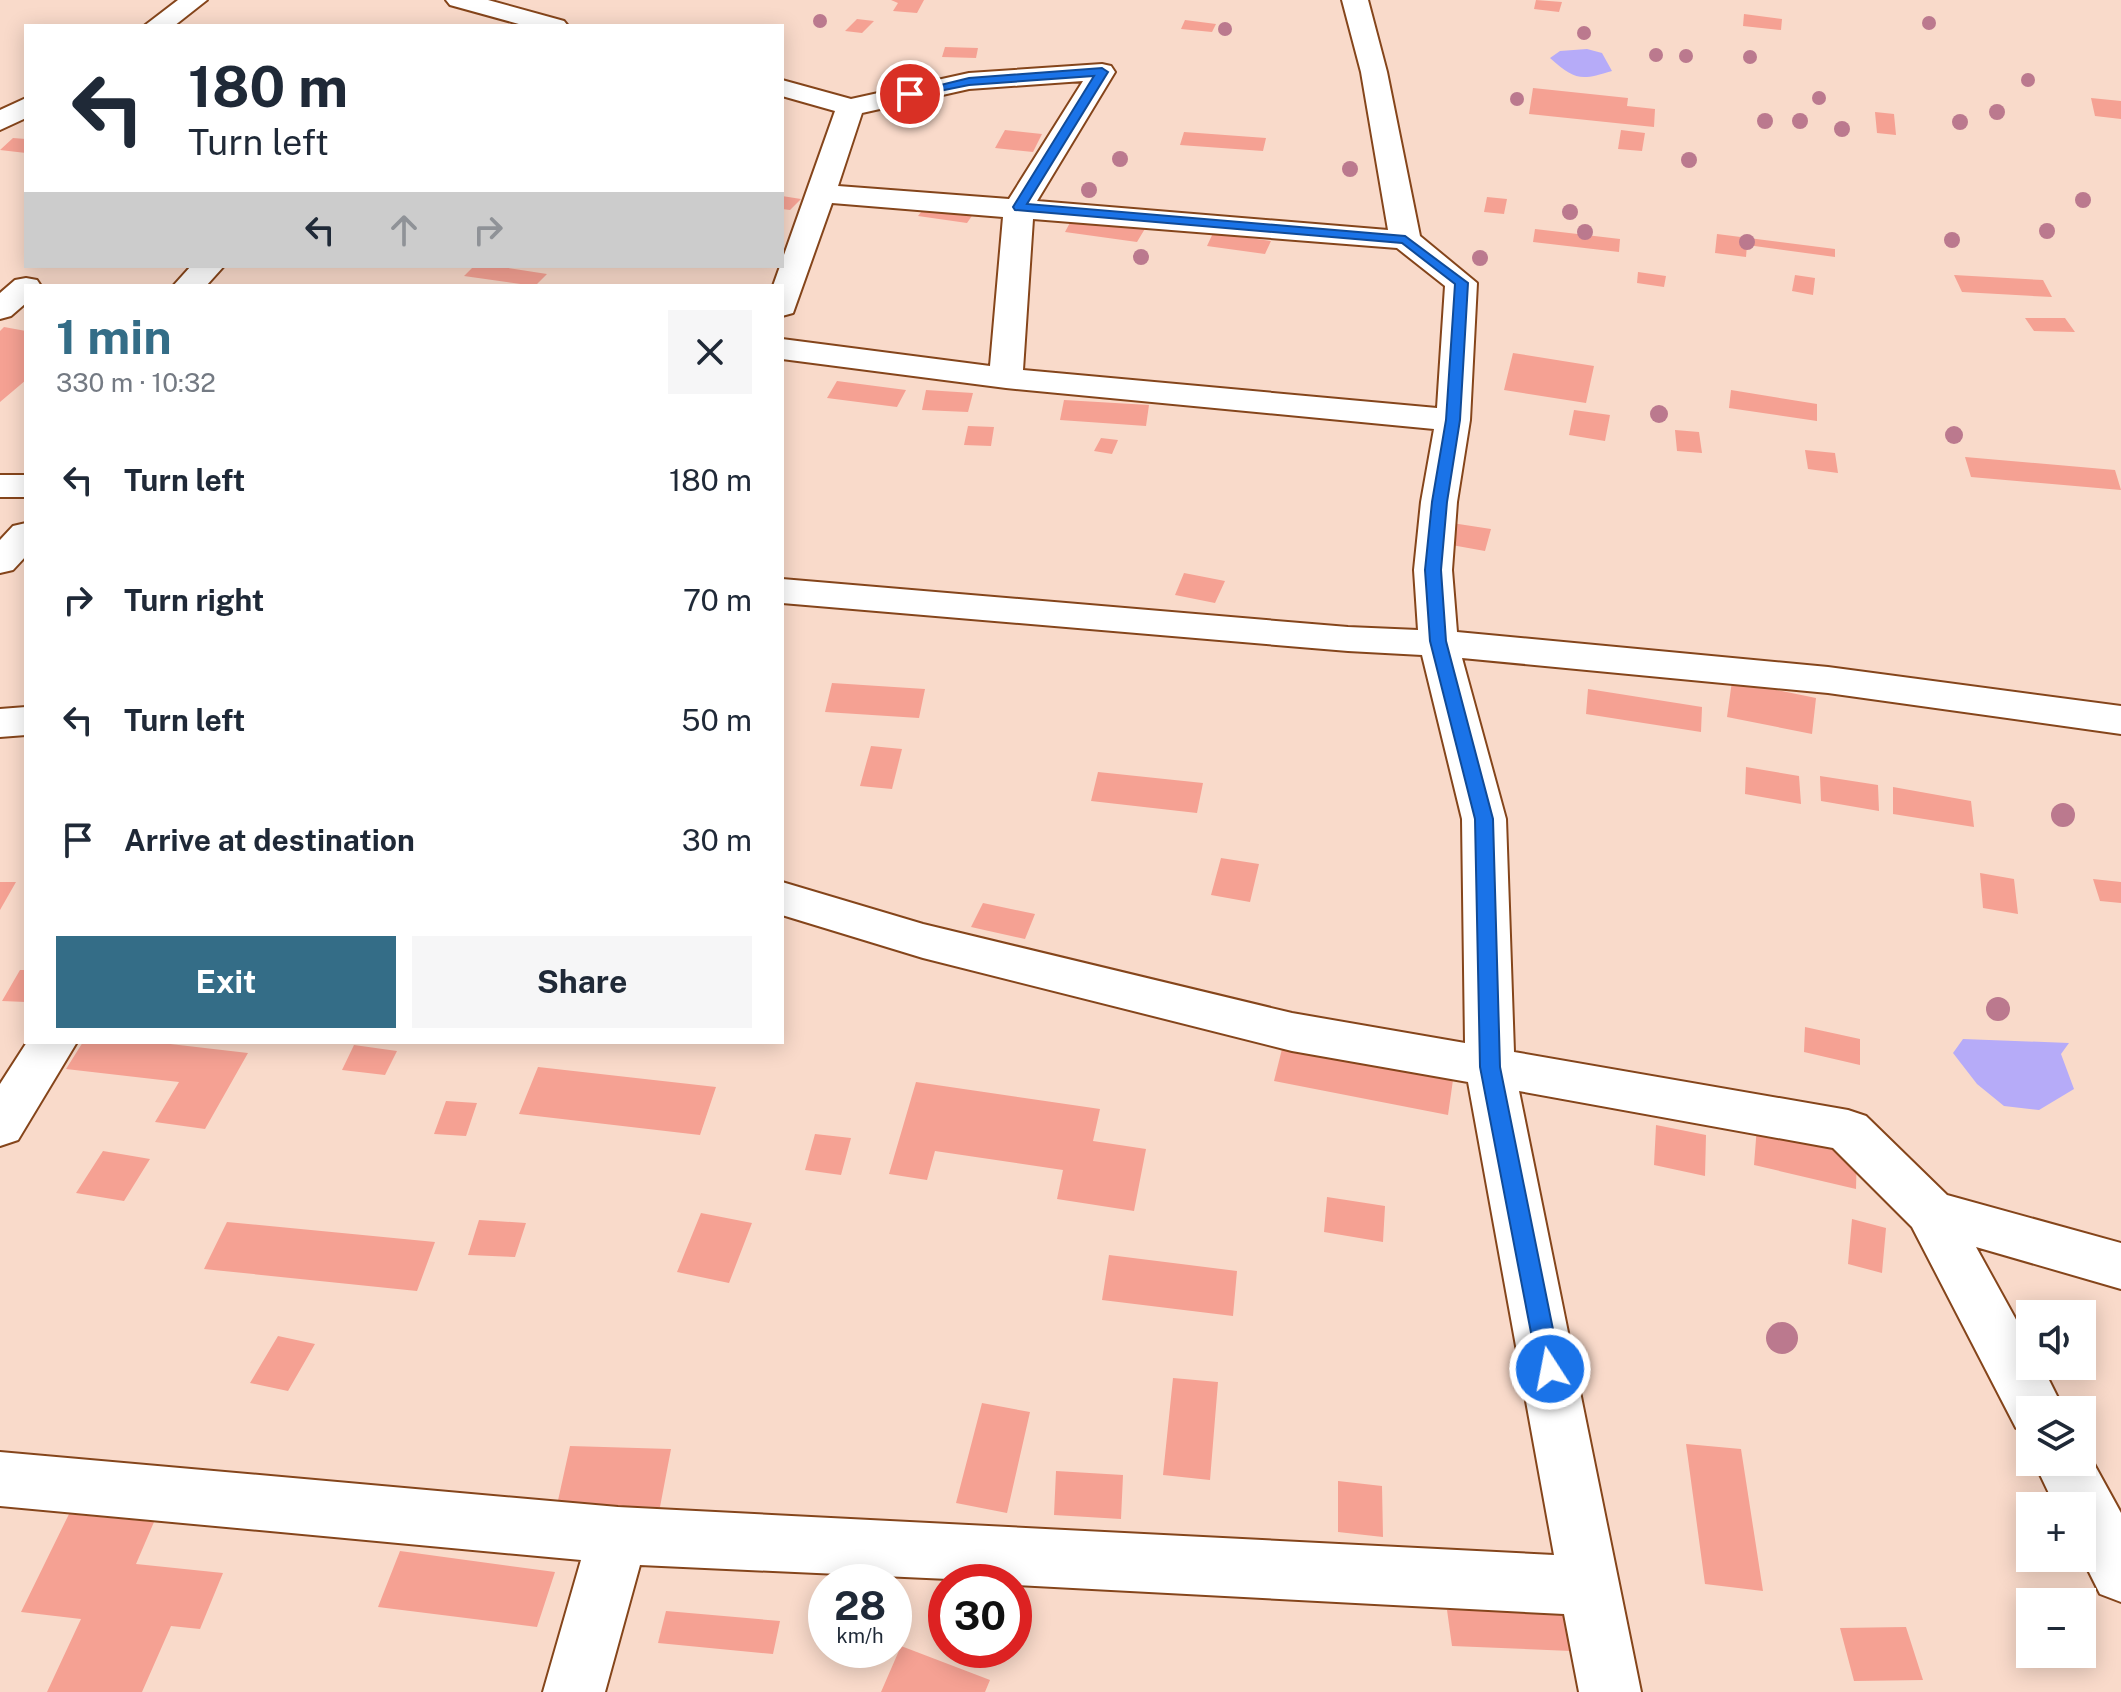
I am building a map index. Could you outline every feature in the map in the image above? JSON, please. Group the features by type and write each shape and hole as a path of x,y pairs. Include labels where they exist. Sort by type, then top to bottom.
{"street":[{"path":"160,24 194,0"},
{"path":"1355,0 1374,72 1405,240"},
{"path":"458,5 546,24"},
{"path":"784,89 850,107 969,81 1102,72 1019,207 1006,378"},
{"path":"0,122 24,107"},
{"path":"784,300 850,107"},
{"path":"821,193 1405,240 1461,283 1453,420 1439,502 1433,570 1438,641 1484,819 1490,1067 1610,1692"},
{"path":"191,284 206,268"},
{"path":"0,276 24,285"},
{"path":"0,309 24,289"},
{"path":"784,349 1006,378 1453,420"},
{"path":"0,486 24,486"},
{"path":"0,562 24,536"},
{"path":"784,591 1348,639 1438,641 1746,671 2027,705 2121,720"},
{"path":"2027,705 2121,748"},
{"path":"0,723 24,721"},
{"path":"784,899 923,941 1292,1032 1848,1130 1930,1212 2029,1396"},
{"path":"0,1126 52,1044"},
{"path":"1930,1212 2121,1266"},
{"path":"2070,1476 2121,1573"},
{"path":"0,1479 618,1535 1588,1586"},
{"path":"574,1692 618,1535"}],"shaded area":[{"path":"1587,49 1602,53 1612,71 1578,76 1550,58 1560,51"},
{"path":"1963,1039 2069,1043 2061,1054 2074,1089 2039,1110 2004,1106 1977,1084 1953,1053"}],"building":[{"path":"891,0 924,0 917,13 893,11 898,3"},
{"path":"1536,0 1562,2 1559,12 1534,9"},
{"path":"1744,14 1782,19 1781,30 1743,26"},
{"path":"857,19 874,21 862,33 845,31"},
{"path":"1185,20 1216,24 1212,32 1181,29"},
{"path":"945,47 978,48 976,58 942,57"},
{"path":"1533,88 1628,98 1627,106 1655,109 1654,127 1529,114"},
{"path":"2091,98 2121,101 2121,119 2095,116"},
{"path":"1875,112 1894,114 1896,135 1877,133"},
{"path":"1005,130 1042,134 1033,152 995,148"},
{"path":"1621,130 1645,133 1642,151 1618,149"},
{"path":"1184,132 1266,138 1263,151 1180,145"},
{"path":"13,138 24,139 24,153 0,150"},
{"path":"784,196 801,199 790,210 784,209"},
{"path":"1487,197 1507,199 1504,214 1484,212"},
{"path":"928,203 976,210 967,223 918,216"},
{"path":"1073,217 1146,227 1137,242 1065,232"},
{"path":"1535,229 1620,239 1619,252 1533,242"},
{"path":"1213,233 1271,241 1265,254 1207,246"},
{"path":"1717,234 1835,249 1835,257 1747,245 1746,257 1715,253"},
{"path":"472,268 508,268 547,274 537,284 464,276"},
{"path":"1638,272 1666,276 1664,287 1637,283"},
{"path":"1795,275 1815,278 1813,295 1792,291"},
{"path":"1954,275 2043,280 2052,297 1962,292"},
{"path":"2025,318 2065,318 2075,332 2034,331"},
{"path":"4,327 24,331 24,382 0,402 0,331"},
{"path":"1513,353 1594,366 1586,403 1504,390"},
{"path":"837,381 906,390 897,407 827,398"},
{"path":"926,390 973,393 968,412 922,410"},
{"path":"1731,390 1817,404 1817,421 1729,408"},
{"path":"1064,400 1149,405 1146,426 1060,420"},
{"path":"1574,410 1610,415 1605,441 1569,435"},
{"path":"968,426 994,427 991,446 964,445"},
{"path":"1675,430 1699,432 1702,453 1677,451"},
{"path":"1101,438 1118,440 1112,454 1094,451"},
{"path":"1805,450 1835,453 1838,473 1808,469"},
{"path":"1965,457 2115,470 2121,490 1971,477"},
{"path":"1452,523 1491,529 1485,551 1446,544"},
{"path":"1184,573 1225,581 1215,603 1175,595"},
{"path":"1732,681 1816,698 1812,734 1727,717"},
{"path":"832,683 925,689 919,718 825,712"},
{"path":"1588,689 1702,707 1701,732 1586,714"},
{"path":"871,746 902,749 892,789 860,786"},
{"path":"1746,767 1799,776 1801,804 1745,794"},
{"path":"1098,772 1203,783 1197,813 1091,801"},
{"path":"1820,776 1878,785 1879,811 1821,801"},
{"path":"1893,787 1971,801 1974,827 1893,814"},
{"path":"1221,858 1259,864 1250,902 1211,895"},
{"path":"1980,873 2014,879 2018,914 1983,908"},
{"path":"2093,879 2121,882 2121,903 2100,901"},
{"path":"0,882 16,882 0,910"},
{"path":"983,903 1035,914 1025,939 971,927"},
{"path":"20,970 24,970 24,1002 2,1001"},
{"path":"1805,1027 1860,1039 1860,1065 1804,1052"},
{"path":"82,1044 170,1044 248,1053 205,1129 155,1122 179,1082 66,1069"},
{"path":"354,1045 397,1051 385,1075 342,1070"},
{"path":"1282,1049 1453,1080 1448,1115 1274,1081"},
{"path":"538,1067 716,1087 700,1135 519,1114"},
{"path":"916,1082 1100,1109 1093,1141 1146,1149 1134,1211 1057,1199 1063,1170 935,1151 927,1180 889,1174"},
{"path":"446,1101 477,1103 466,1136 434,1134"},
{"path":"1656,1125 1706,1135 1705,1176 1654,1165"},
{"path":"1757,1126 1857,1150 1856,1189 1754,1165"},
{"path":"815,1134 851,1138 841,1175 805,1170"},
{"path":"103,1151 150,1159 124,1201 76,1193"},
{"path":"1327,1197 1385,1206 1383,1242 1324,1232"},
{"path":"701,1213 752,1223 729,1283 677,1272"},
{"path":"1852,1219 1886,1228 1882,1273 1848,1264"},
{"path":"479,1220 526,1223 515,1257 468,1255"},
{"path":"227,1222 435,1242 417,1291 204,1269"},
{"path":"1109,1255 1237,1271 1233,1316 1102,1300"},
{"path":"278,1336 315,1344 288,1391 250,1383"},
{"path":"1173,1378 1218,1382 1210,1480 1163,1475"},
{"path":"982,1403 1030,1412 1007,1513 956,1503"},
{"path":"1686,1444 1741,1449 1763,1591 1705,1584"},
{"path":"570,1446 671,1449 660,1507 557,1505"},
{"path":"1056,1471 1123,1475 1121,1519 1054,1515"},
{"path":"1338,1481 1382,1486 1383,1537 1338,1532"},
{"path":"69,1514 154,1522 136,1564 223,1573 200,1629 171,1626 142,1692 47,1692 81,1619 21,1612"},
{"path":"400,1551 555,1572 537,1627 378,1607"},
{"path":"1447,1610 1564,1612 1571,1651 1452,1646"},
{"path":"666,1611 780,1621 773,1654 658,1643"},
{"path":"1906,1627 1923,1680 1854,1681 1840,1628"},
{"path":"912,1650 928,1656 928,1668 959,1668 990,1680 985,1692 881,1692 891,1668 912,1668"}],"route":[{"path":"910,94 969,81 1102,72 1019,207 1405,240 1461,283 1453,420 1439,502 1433,570 1438,641 1484,819 1490,1067 1550,1369"}]}
